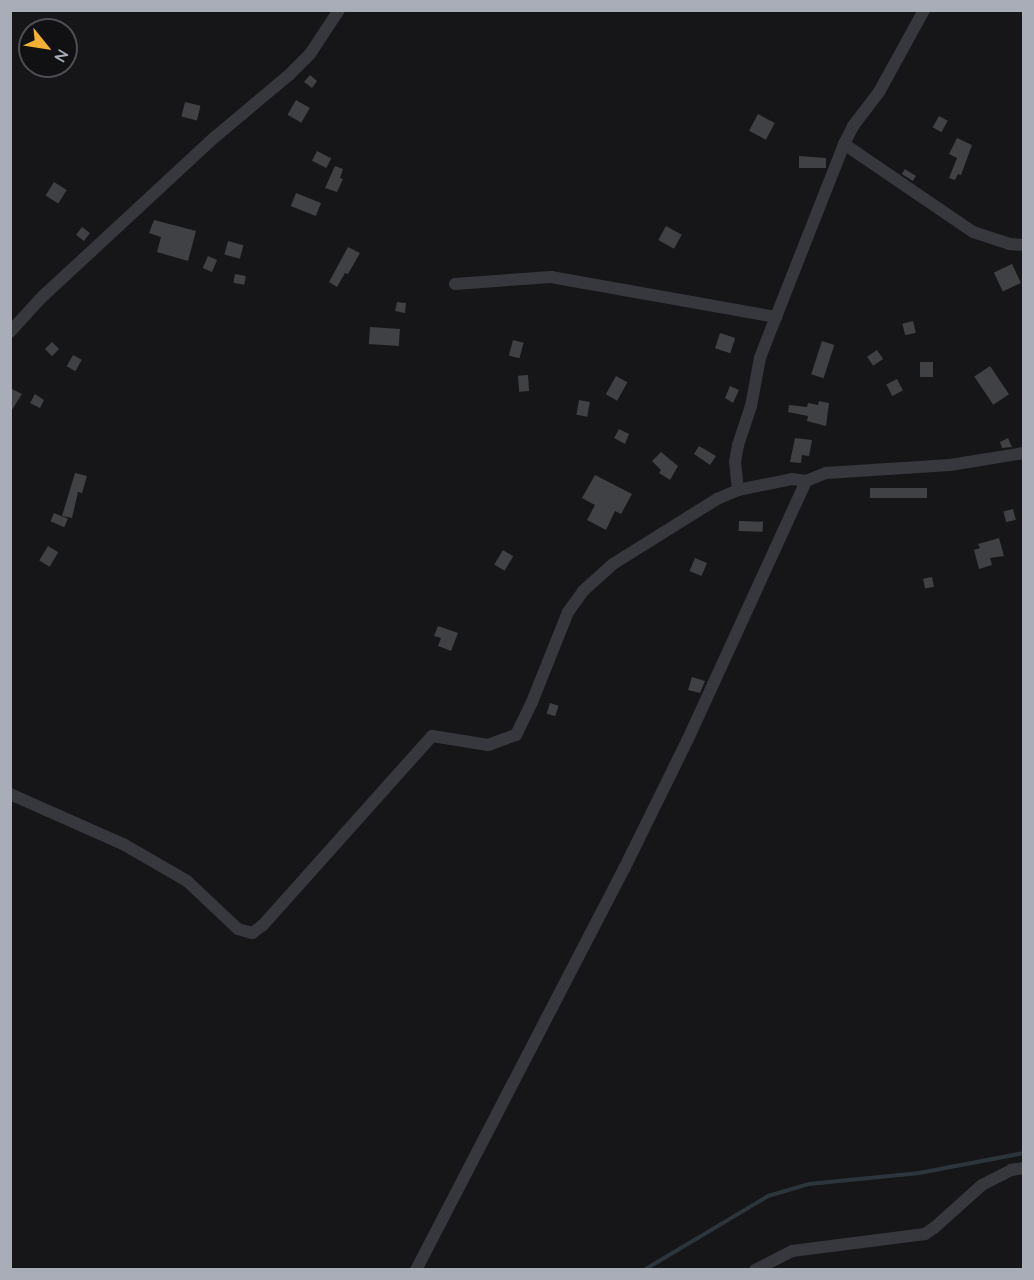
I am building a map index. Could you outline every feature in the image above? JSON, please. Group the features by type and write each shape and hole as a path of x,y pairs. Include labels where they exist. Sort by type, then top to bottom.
{"street":[{"path":"10,332 42,297 215,137 289,75 310,54 339,10"},
{"path":"738,490 735,462 751,406 760,358 844,144 853,126 879,92 924,10"},
{"path":"844,144 973,232 1009,244 1023,245"},
{"path":"455,284 551,277 776,317"},
{"path":"10,794 123,844 187,881 238,929 252,933 271,916 432,736 488,745 516,735 532,702 568,612 583,591 613,564 717,500 738,490 792,479 806,482 826,472 950,465 1023,453"},
{"path":"416,1269 624,869 702,708 806,482"},
{"path":"755,1269 792,1251 925,1234 982,1185 1011,1170 1023,1168"}],"building":[{"path":"310,75 317,81 312,88 304,82"},
{"path":"296,100 310,108 301,123 288,115"},
{"path":"185,102 201,106 197,120 181,117"},
{"path":"758,114 775,123 766,140 749,131"},
{"path":"939,116 948,121 941,132 933,127"},
{"path":"957,138 972,145 961,175 958,174 955,180 949,178 957,158 949,154"},
{"path":"317,151 331,158 326,168 312,161"},
{"path":"799,156 826,158 826,168 799,168"},
{"path":"335,166 343,169 340,178 343,179 337,192 325,188"},
{"path":"905,169 916,176 913,181 902,174"},
{"path":"54,182 67,190 58,204 46,196"},
{"path":"296,193 321,203 316,216 291,206"},
{"path":"154,220 196,231 188,261 157,252 161,237 149,233"},
{"path":"666,226 682,235 674,249 658,240"},
{"path":"82,227 90,233 84,241 76,235"},
{"path":"228,241 243,245 240,259 224,255"},
{"path":"348,247 360,253 348,274 345,273 337,287 329,282"},
{"path":"208,256 217,260 212,272 203,268"},
{"path":"1012,264 1021,283 1003,291 994,272"},
{"path":"235,274 246,276 244,285 233,283"},
{"path":"397,302 406,303 405,313 395,311"},
{"path":"913,321 916,333 905,335 902,324"},
{"path":"370,327 400,329 399,346 369,344"},
{"path":"720,333 735,338 730,353 715,348"},
{"path":"513,340 524,343 519,358 509,355"},
{"path":"822,341 834,345 824,378 811,374"},
{"path":"52,342 59,349 52,356 45,349"},
{"path":"877,350 883,359 873,366 867,357"},
{"path":"73,355 82,360 75,371 67,366"},
{"path":"920,362 933,362 933,377 920,377"},
{"path":"990,366 1009,394 993,405 974,377"},
{"path":"528,375 529,391 519,392 518,376"},
{"path":"616,376 627,382 617,401 606,394"},
{"path":"897,379 903,391 892,396 886,384"},
{"path":"730,386 739,390 733,403 725,398"},
{"path":"10,388 22,394 10,413"},
{"path":"35,394 44,400 40,408 30,403"},
{"path":"579,400 590,402 587,417 576,415"},
{"path":"819,401 829,403 826,426 807,421 808,416 788,412 789,405 807,407 808,403 818,405"},
{"path":"619,429 629,434 625,444 614,438"},
{"path":"795,438 812,440 809,456 802,455 801,463 790,462"},
{"path":"1008,438 1012,447 1002,448 1000,442"},
{"path":"699,446 716,456 710,465 694,454"},
{"path":"661,452 678,466 670,480 659,473 661,470 652,461"},
{"path":"75,473 87,476 82,493 78,492 72,518 62,516"},
{"path":"595,475 632,494 621,514 615,511 606,530 587,520 595,505 582,498"},
{"path":"870,488 927,488 927,498 870,498"},
{"path":"1013,509 1016,520 1006,522 1003,512"},
{"path":"54,513 68,519 64,527 50,521"},
{"path":"739,521 763,522 763,532 739,531"},
{"path":"999,538 1004,556 990,558 992,565 979,569 974,550 980,548 978,544"},
{"path":"48,546 58,552 50,567 39,561"},
{"path":"503,550 513,556 505,571 494,565"},
{"path":"695,558 707,563 701,576 690,571"},
{"path":"932,577 934,587 925,589 923,579"},
{"path":"438,626 458,633 451,651 438,646 441,638 434,636"},
{"path":"692,677 705,681 700,693 688,690"},
{"path":"550,703 559,706 555,716 547,713"}],"waterway":[{"path":"644,1270 768,1196 809,1184 919,1173 1024,1153"}]}
